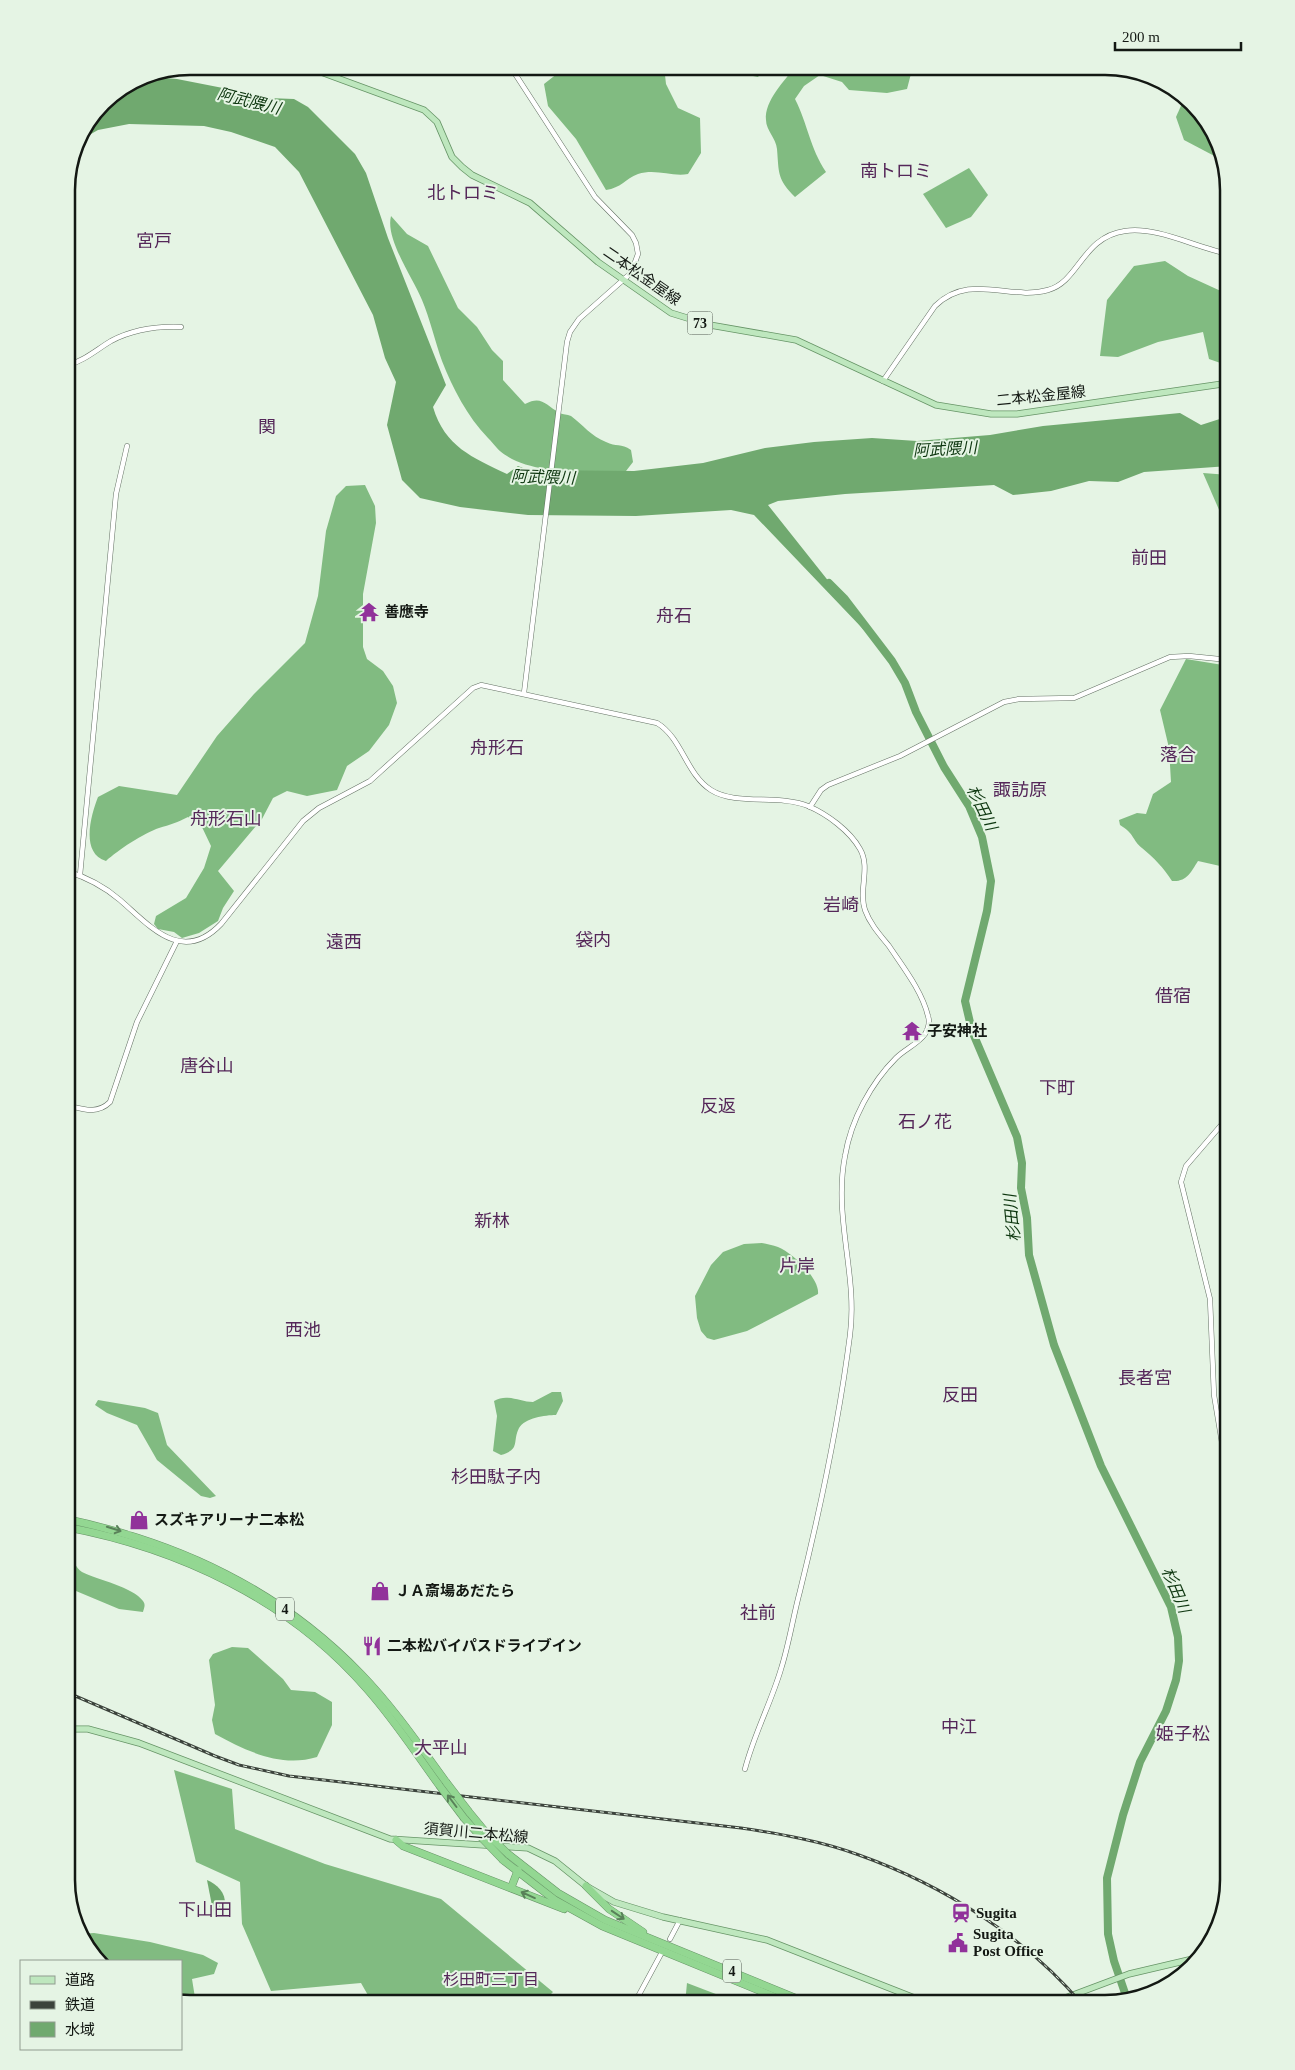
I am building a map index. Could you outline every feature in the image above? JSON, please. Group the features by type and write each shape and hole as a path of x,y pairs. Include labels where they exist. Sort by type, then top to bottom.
{"highway":[{"name":"4","path":"75,1520 110,1528 187,1555 242,1580 317,1633 361,1674 395,1713 480,1836 506,1857 520,1864 558,1893 605,1920 788,1995"},
{"name":"4","path":"75,1529 154,1549 212,1573 271,1607 332,1655 366,1687 443,1783"},
{"name":"4","path":"466,1815 488,1835 517,1872 579,1914 770,1995"},
{"path":"396,1840 403,1846 579,1914"},
{"path":"511,1888 517,1878 520,1864"},
{"path":"586,1886 608,1909 654,1939"}],"main road":[{"name":"二本松金屋線","path":"329,75 424,110 437,122 452,157 472,175 530,203 598,262 671,313 688,320 796,340 936,405 991,414 1044,411 1220,384"},
{"name":"須賀川二本松線","path":"75,1729 88,1729 129,1740 366,1832 396,1840 424,1840 528,1848 555,1861 586,1886 614,1902 779,1944 907,1995"},
{"path":"1072,1995 1129,1974 1188,1960"}],"street":[{"path":"516,75 595,197 632,235 638,254 631,272 624,281 580,319 570,332 563,368 524,693"},
{"path":"883,381 935,306 942,299 959,290 1050,290 1063,282 1091,247 1106,237 1124,231 1149,232 1220,252"},
{"path":"75,363 112,341 139,329 181,327"},
{"path":"80,875 116,494 128,446"},
{"path":"810,807 821,790 828,785 871,769 1011,699 1074,698 1170,657 1189,656 1220,659"},
{"path":"75,874 109,892 158,934 177,941 203,937 213,932 304,821 319,808 370,781 473,688 486,686 657,723 669,732 697,777 707,788 717,793 784,800 810,807 842,828 859,847 865,864 863,895 866,912 912,982 929,1022 926,1033 898,1056 877,1082 862,1106 849,1137 842,1168 841,1193 843,1239 851,1291 852,1317 828,1474 782,1667 753,1740 745,1769"},
{"path":"75,1107 95,1110 103,1108 110,1102 137,1022 177,941"},
{"path":"1220,1126 1186,1166 1181,1182 1210,1299 1214,1395 1220,1431"},
{"path":"670,1939 680,1920"},
{"path":"639,1995 661,1954"}],"shaded area":[{"path":"556,75 665,75 666,84 678,108 700,118 701,153 688,174 645,172 606,190 576,139 548,106 544,84"},
{"path":"788,75 820,75 804,86 795,99 816,154 826,172 795,197 785,185 780,175 775,141 766,120 768,106"},
{"path":"820,75 911,75 907,89 887,93 849,90 842,82"},
{"path":"1182,104 1201,126 1215,156 1184,140 1176,117"},
{"path":"969,168 988,195 971,217 946,228 923,194"},
{"path":"391,216 407,234 428,246 458,308 477,327 492,350 503,361 503,380 525,404 536,400 543,402 561,414 571,416 591,434 601,440 624,446 631,450 633,462 626,471 582,472 533,466 519,462 504,454 480,430 461,402 442,361 422,300 392,236"},
{"path":"1165,261 1188,276 1220,291 1220,363 1209,359 1203,332 1158,342 1118,357 1100,356 1107,300 1134,266"},
{"path":"1203,473 1220,474 1220,512"},
{"path":"365,485 375,506 376,523 363,594 363,647 367,659 383,671 393,686 397,703 389,725 369,751 347,766 337,790 307,796 287,791 273,798 262,819 218,871 234,891 223,908 218,921 199,933 182,938 174,932 158,929 154,924 156,916 186,898 204,868 211,846 201,825 188,817 146,834 124,847 106,861 98,857 90,842 91,823 98,797 119,786 177,795 217,736 254,694 305,643 318,596 326,531 336,496 346,486"},
{"path":"1186,659 1220,665 1220,866 1198,861 1185,878 1177,881 1172,881 1158,863 1120,825 1119,820 1137,813 1146,814 1153,794 1171,782 1169,748 1160,710"},
{"path":"762,1243 784,1250 804,1266 814,1281 818,1294 747,1331 714,1340 707,1338 701,1331 697,1318 695,1296 711,1265 723,1252 744,1244"},
{"path":"552,1392 561,1392 563,1401 556,1415 530,1419 519,1428 514,1448 501,1455 493,1451 497,1416 494,1401 509,1398 533,1402"},
{"path":"98,1400 145,1408 158,1413 167,1445 216,1496 210,1498 201,1496 157,1460 137,1425 107,1413 95,1405"},
{"path":"75,1564 82,1572 132,1592 145,1605 143,1612 119,1609 76,1591"},
{"path":"232,1647 248,1648 283,1679 291,1690 315,1692 332,1702 332,1725 317,1757 304,1760 277,1759 251,1752 215,1734 212,1720 215,1705 209,1660 213,1654"},
{"path":"174,1770 232,1789 235,1829 325,1864 441,1899 553,1992 550,1995 368,1995 361,1983 271,1991 242,1924 240,1882 196,1862"},
{"path":"88,1933 150,1942 203,1955 218,1963 214,1974 192,1979 195,1995 182,1995 182,1960 107,1960"},
{"path":"687,1983 718,1995 686,1995"}],"water":[{"name":"阿武隈川","path":"164,78 228,89 242,97 294,99 308,107 355,154 366,173 388,238 446,385 433,407 438,421 452,441 461,449 507,474 518,466 528,470 634,471 703,463 765,448 814,442 872,438 917,441 990,435 1043,426 1180,413 1201,425 1220,419 1220,467 1144,472 1118,482 1089,481 1051,491 1013,495 994,485 845,494 778,501 768,505 884,651 754,515 731,510 636,516 528,515 460,507 420,498 402,480 387,425 396,382 385,358 373,315 299,172 275,147 231,132 204,126 129,124 98,130 89,135 103,114 114,103 132,90"},
{"path":"207,1880 220,1890 225,1901 225,1905 214,1916"}],"waterway":[{"name":"杉田川","path":"829,583 844,598 892,661 905,683 916,712 944,767 969,806 982,837 991,881 987,911 965,1001 972,1031 1017,1137 1022,1163 1021,1188 1027,1218 1029,1255 1054,1345 1101,1466 1171,1607 1178,1637 1179,1661 1176,1680 1166,1711 1140,1762 1123,1815 1107,1878 1108,1934 1114,1961 1125,1993"}],"railway":[{"path":"75,1696 239,1765 289,1776 741,1828 801,1838 845,1850 921,1881 980,1915 1034,1956 1074,1995"}],"place":[{"name":"善應寺","path":"369,612"},
{"name":"子安神社","path":"912,1031"},
{"name":"スズキアリーナ二本松","path":"139,1520"},
{"name":"ＪＡ斎場あだたら","path":"380,1591"},
{"name":"二本松バイパスドライブイン","path":"372,1646"},
{"name":"Sugita","path":"961,1913"},
{"name":"Sugita Post Office","path":"958,1943"}],"district":[{"name":"南トロミ","path":"896,171"},
{"name":"北トロミ","path":"463,193"},
{"name":"宮戸","path":"154,241"},
{"name":"関","path":"267,427"},
{"name":"前田","path":"1149,558"},
{"name":"舟石","path":"674,616"},
{"name":"舟形石","path":"497,748"},
{"name":"落合","path":"1178,755"},
{"name":"諏訪原","path":"1020,790"},
{"name":"舟形石山","path":"226,819"},
{"name":"岩崎","path":"841,905"},
{"name":"袋内","path":"593,940"},
{"name":"遠西","path":"344,942"},
{"name":"借宿","path":"1173,996"},
{"name":"唐谷山","path":"207,1066"},
{"name":"下町","path":"1057,1088"},
{"name":"反返","path":"718,1106"},
{"name":"石ノ花","path":"925,1122"},
{"name":"新林","path":"492,1221"},
{"name":"片岸","path":"797,1266"},
{"name":"西池","path":"303,1330"},
{"name":"長者宮","path":"1145,1378"},
{"name":"反田","path":"960,1395"},
{"name":"杉田駄子内","path":"496,1477"},
{"name":"社前","path":"758,1613"},
{"name":"中江","path":"959,1727"},
{"name":"姫子松","path":"1183,1734"},
{"name":"大平山","path":"441,1748"},
{"name":"下山田","path":"205,1910"},
{"name":"杉田町三丁目","path":"491,1979"}]}
